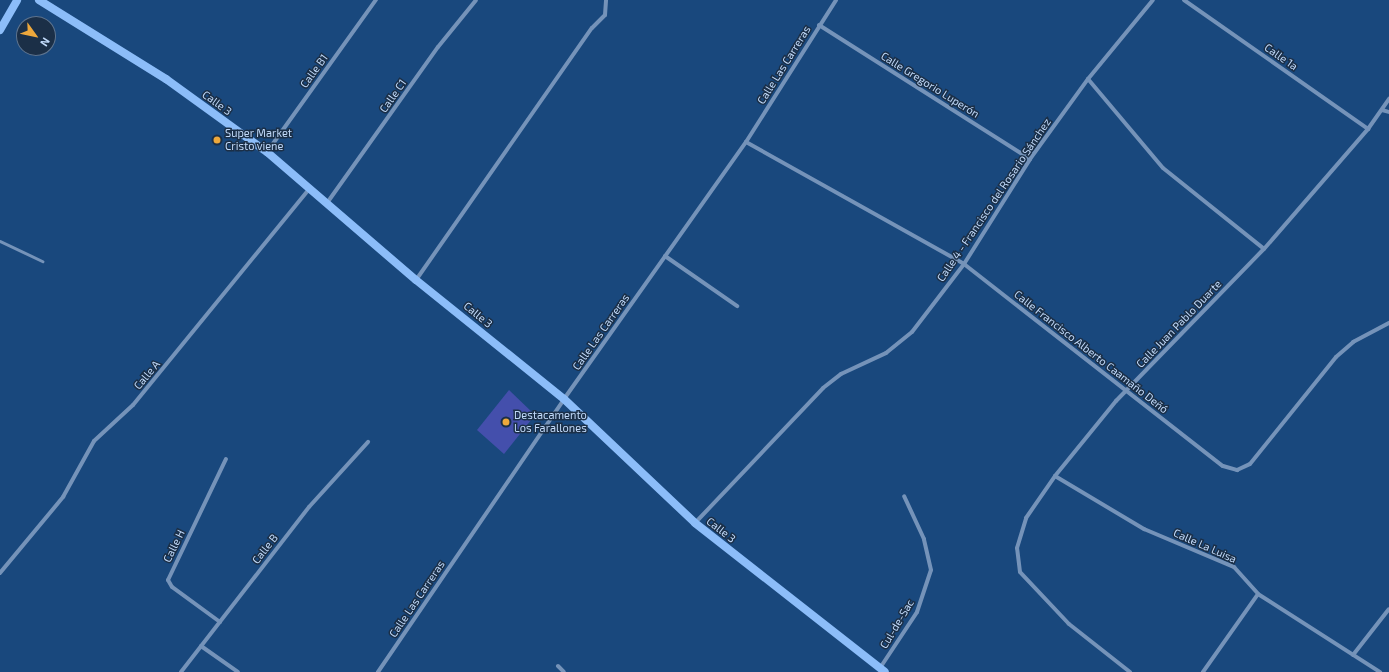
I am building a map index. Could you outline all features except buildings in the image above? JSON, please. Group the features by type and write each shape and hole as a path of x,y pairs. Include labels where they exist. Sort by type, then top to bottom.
{"street":[{"path":"0,30 17,0"},
{"name":"Calle 3","path":"39,0 166,80 267,152 311,188 327,204 416,280 564,400 695,523 882,670"},
{"name":"Calle B1","path":"267,152 376,0"},
{"name":"Calle C1","path":"327,204 438,47 476,0"},
{"path":"416,280 592,28 605,15 606,0"},
{"name":"Calle Las Carreras","path":"378,672 564,400 746,142 836,0"},
{"name":"Calle 4 - Francisco del Rosario Sánchez","path":"695,523 823,388 841,374 886,353 912,332 964,264 1030,159 1088,79 1153,0"},
{"name":"Calle 1a","path":"1184,0 1368,129"},
{"name":"Calle Gregorio Luperón","path":"819,25 1030,159"},
{"path":"1088,79 1163,168 1264,249"},
{"name":"Calle Juan Pablo Duarte","path":"1130,672 1069,624 1020,572 1017,548 1026,518 1055,476 1126,391 1264,249 1368,129 1389,99"},
{"path":"1382,110 1389,112"},
{"name":"Calle Francisco Alberto Caamaño Deñó","path":"746,142 964,264 1222,466 1237,470 1250,464 1336,357 1353,342 1389,323"},
{"name":"Calle A","path":"0,573 63,498 94,441 138,400 311,188"},
{"path":"665,256 737,306"},
{"name":"Calle B","path":"181,672 309,507 368,442"},
{"name":"Calle H","path":"220,622 172,586 168,580 226,459"},
{"name":"Calle La Luisa","path":"1055,476 1144,529 1234,567 1258,594 1380,672"},
{"name":"Cul-de-Sac","path":"882,670 917,612 931,570 924,539 904,496"},
{"path":"1203,672 1258,594"},
{"path":"1353,654 1389,608"},
{"path":"201,646 238,672"},
{"path":"558,666 564,672"}],"lane":[{"path":"0,241 42,262"}],"place":[{"name":"Super Market Cristo viene","path":"217,140"},
{"name":"Destacamento Los Farallones","path":"506,422"}]}
